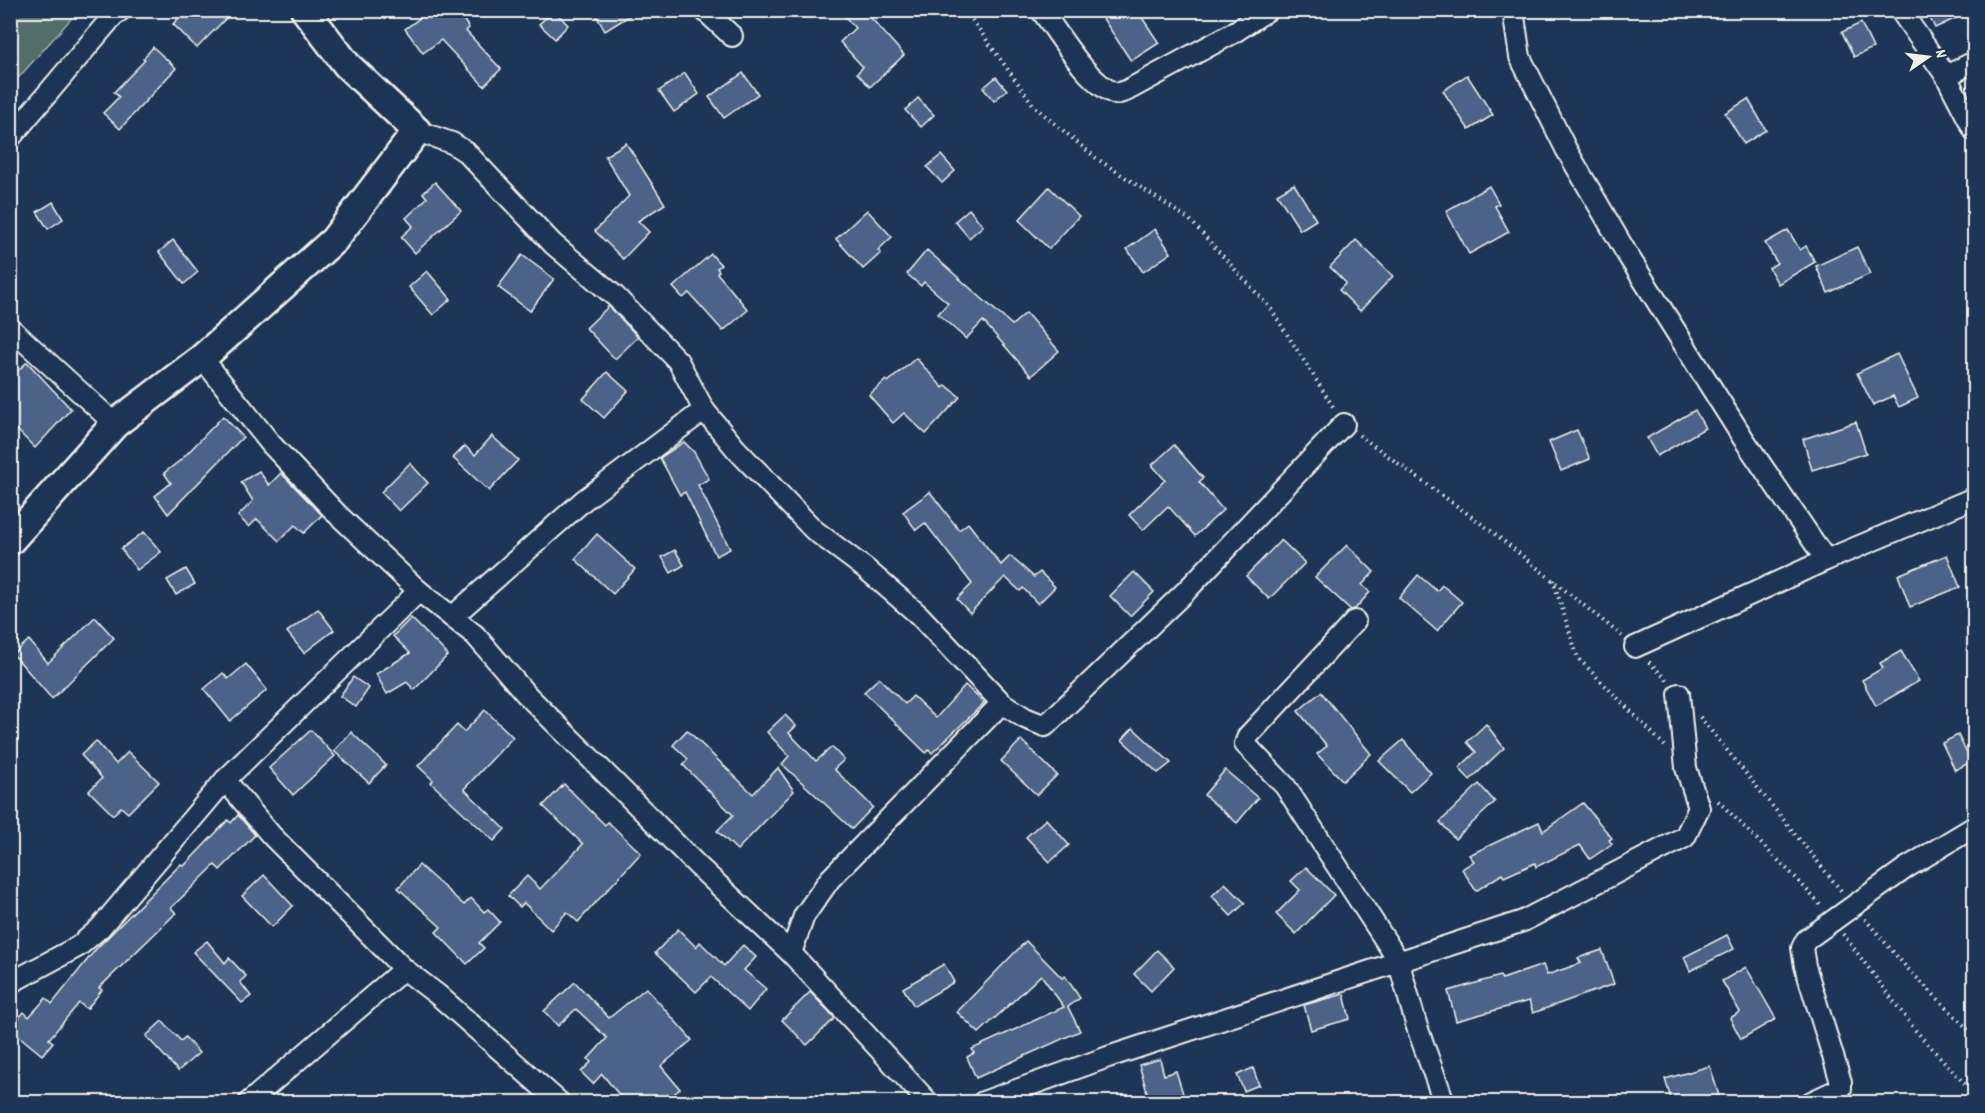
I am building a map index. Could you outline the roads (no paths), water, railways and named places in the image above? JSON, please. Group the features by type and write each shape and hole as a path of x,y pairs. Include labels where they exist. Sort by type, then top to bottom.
{"main road":[{"path":"10,541 115,424 201,358 334,240 417,131 346,65 304,11"}],"street":[{"path":"10,138 113,16 122,10"},
{"path":"704,10 732,36"},
{"path":"1041,10 1089,73 1101,86 1116,94 1126,91 1223,38 1268,10"},
{"path":"1513,10 1520,57 1566,149 1628,254 1743,438 1826,560"},
{"path":"1899,10 1946,76 1974,130"},
{"path":"1946,76 1974,62"},
{"path":"417,131 452,143 466,152 553,244 616,297 678,361 705,410 736,449 814,531 866,569 919,615 1002,703 1037,725 1045,726 1052,722 1186,591 1344,424"},
{"path":"10,328 115,424"},
{"path":"201,358 271,444 338,515 419,591 476,635 525,693 698,866 791,953 928,1102"},
{"path":"452,617 584,500 705,410"},
{"path":"1635,647 1826,560 1974,498"},
{"path":"10,983 79,946 100,927 225,780 419,591"},
{"path":"1355,621 1248,736 1245,744 1285,786 1398,960 1417,1027 1444,1102"},
{"path":"983,1102 1108,1057 1398,960 1523,921 1685,837 1699,808 1686,768 1680,694"},
{"path":"791,953 804,916 830,879 1002,703"},
{"path":"225,780 271,835 404,969 438,995 559,1102"},
{"path":"1811,1102 1841,1088 1841,1083 1805,966 1802,948 1806,940 1906,868 1974,827"},
{"path":"249,1102 404,969"}]}
